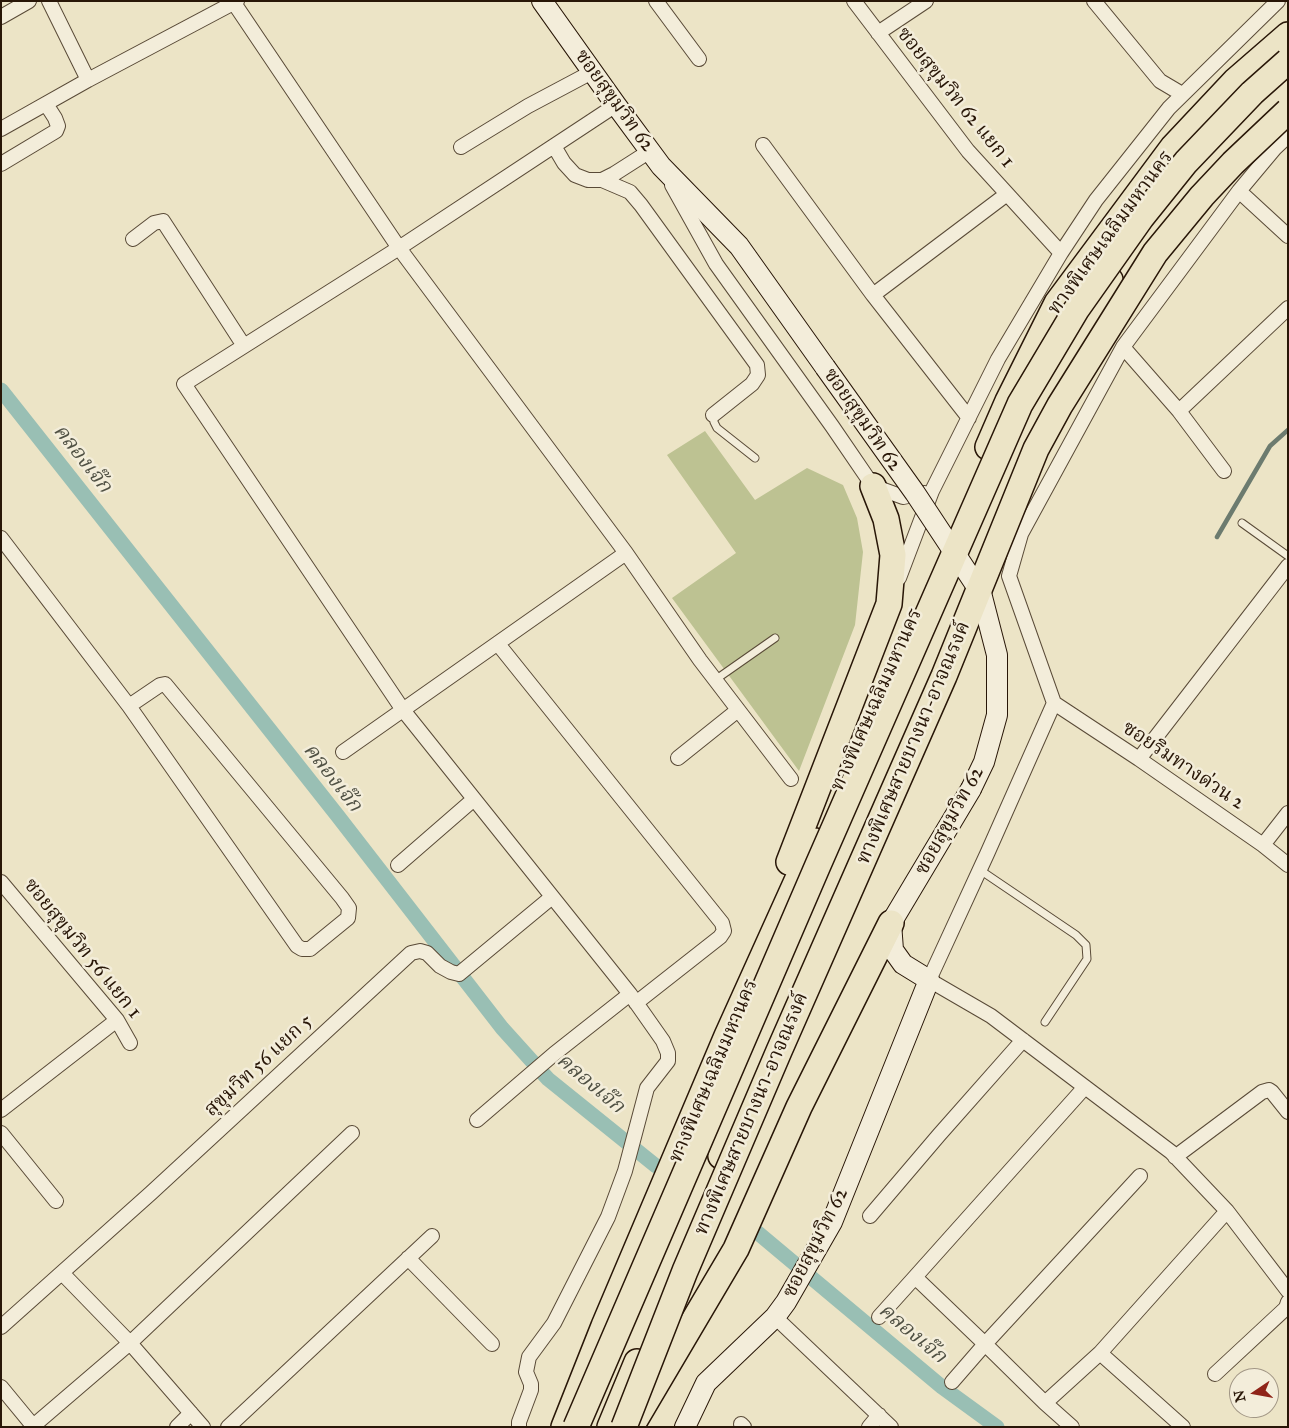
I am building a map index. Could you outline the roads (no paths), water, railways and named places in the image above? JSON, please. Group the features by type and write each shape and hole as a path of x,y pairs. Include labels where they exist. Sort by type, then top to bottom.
{"highway":[{"name":"ทางพิเศษเฉลิมมหานคร","path":"564,1427 608,1317 728,1036 871,717 1008,401 1057,303 1173,147 1235,81 1288,35"},
{"name":"ทางพิเศษสายบางนา-อาจณรงค์","path":"576,1427 826,847 1020,404 1076,310 1141,218 1186,162 1252,93 1288,61"},
{"name":"ทางพิเศษเฉลิมมหานคร","path":"610,1427 802,960 1038,401 1116,270 1161,205 1216,140 1288,75"},
{"name":"ทางพิเศษสายบางนา-อาจณรงค์","path":"624,1427 685,1271 779,1051 944,676 1036,449 1060,405 1155,252 1233,162 1288,111"},
{"path":"728,1036 756,948 888,604 893,555 886,519 873,486"},
{"path":"631,1427 736,1249 799,1107 891,923"}],"street":[{"path":"1,17 29,1"},
{"path":"49,1 88,80"},
{"name":"ซอยสุขุมวิท 62","path":"542,1 656,159 739,246 915,494 981,593 998,655 997,715 984,762 971,789 891,923"},
{"path":"656,1 699,59"},
{"name":"ซอยสุขุมวิท 62 แยก 1","path":"854,1 968,151 1061,253"},
{"path":"878,33 926,1"},
{"path":"1094,1 1160,80 1182,94"},
{"path":"888,604 932,491 998,359 1061,253 1096,200 1168,108 1278,1"},
{"path":"1,129 88,80 235,2 399,248 626,553 715,680 791,779"},
{"path":"461,147 528,106 592,72"},
{"path":"1,164 56,131 58,126 46,104"},
{"path":"519,1427 519,1422 531,1390 531,1384 526,1372 529,1357 554,1324 608,1217 625,1171 646,1088 668,1061 668,1053 663,1041 633,998 403,710 184,384 399,248 616,106"},
{"path":"929,980 1054,704 1009,576 1021,534 1123,347 1239,191 1288,136"},
{"path":"763,145 873,295 969,418"},
{"path":"554,146 564,163 575,175 588,180 602,180 630,192 757,365 758,375 752,384 713,415"},
{"path":"602,180 656,159 716,264 873,486 903,497 932,491"},
{"path":"1239,191 1288,236"},
{"name":"ซอยสุขุมวิท 62 แยก 1","path":"873,295 1007,194"},
{"path":"134,239 154,223 163,221 244,346"},
{"path":"1179,411 1288,308"},
{"path":"1123,347 1179,411 1224,471"},
{"path":"1,538 129,706 297,946 302,949 310,949 348,918 349,908 342,898 165,684 160,684 129,706"},
{"path":"344,752 626,553"},
{"path":"1139,759 1288,566"},
{"path":"477,1120 554,1054 720,937 724,931 722,922 498,644"},
{"name":"ซอยริมทางด่วน 2","path":"1054,704 1139,759 1263,845 1288,865"},
{"path":"678,758 738,710"},
{"path":"398,865 474,799"},
{"path":"1263,845 1288,813"},
{"name":"ซอยสุขุมวิท 56 แยก 1","path":"1,882 117,1020 130,1042"},
{"name":"สุขุมวิท 56 แยก 5","path":"1,1327 151,1193 411,953 420,951 427,953 440,966 459,974 552,897"},
{"path":"891,923 893,950 903,964 992,1016 1175,1157 1227,1211 1288,1291"},
{"name":"ซอยสุขุมวิท 62","path":"685,1427 706,1383 775,1317 795,1288 832,1222 929,980"},
{"path":"1,1110 117,1020"},
{"path":"870,1216 939,1134 1023,1040"},
{"path":"879,1317 1086,1087"},
{"path":"1175,1157 1262,1092 1269,1090 1272,1092 1288,1112"},
{"path":"1,1133 56,1201"},
{"path":"1,1387 33,1426 130,1343 352,1133"},
{"path":"952,1382 1140,1176"},
{"path":"1045,1403 1100,1353 1227,1211"},
{"path":"228,1427 432,1236"},
{"path":"408,1258 492,1344"},
{"path":"62,1274 130,1343 203,1427"},
{"path":"915,1277 1072,1427"},
{"path":"1215,1374 1286,1308 1288,1302"},
{"path":"775,1317 891,1427"},
{"path":"1100,1353 1183,1427"},
{"path":"177,1427 191,1413"},
{"path":"869,1427 879,1415"}],"lane":[{"path":"713,415 717,428 755,458"},
{"path":"1242,523 1288,556"},
{"path":"715,680 775,638"},
{"path":"980,870 1076,935 1086,945 1087,959 1045,1022"}],"waterway":[{"name":"คลองเจ๊ก","path":"1,390 337,815 502,1028 548,1079 656,1166"},
{"path":"1217,537 1270,446 1288,430"},
{"name":"คลองเจ๊ก","path":"758,1233 942,1387 997,1427"}]}
